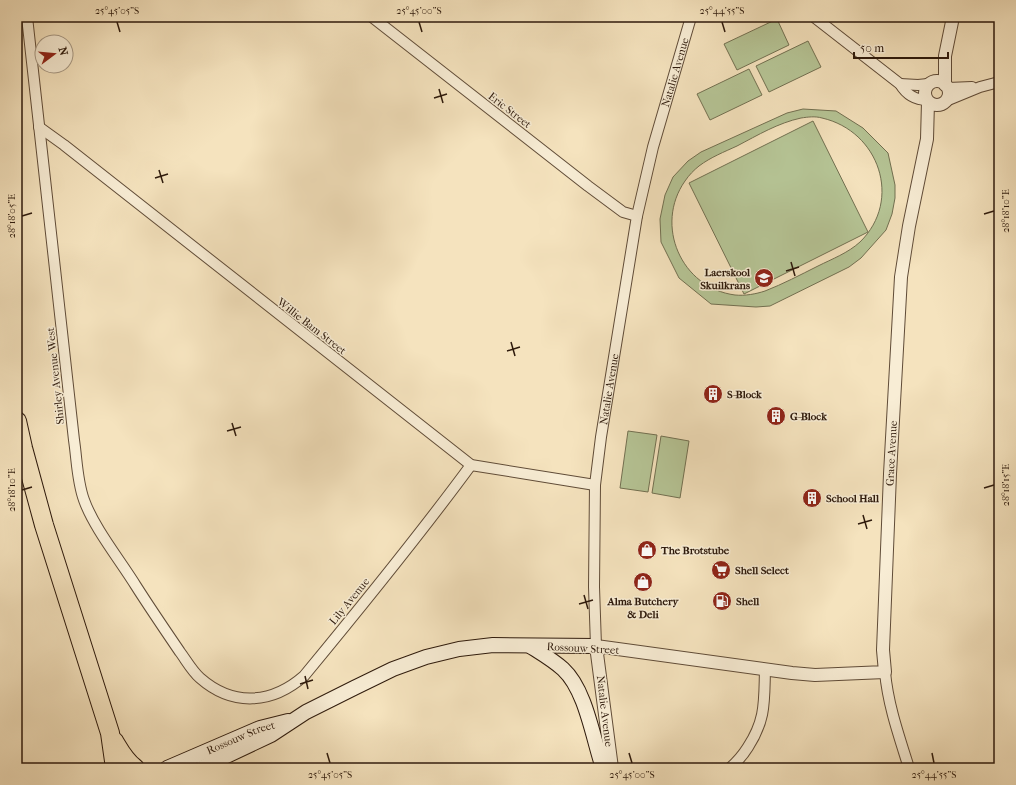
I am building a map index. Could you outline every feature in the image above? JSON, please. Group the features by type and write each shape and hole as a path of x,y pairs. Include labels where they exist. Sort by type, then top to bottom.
{"highway":[{"path":"17,421 44,524 110,733 115,768"},
{"path":"110,733 121,754 135,768"}],"main road":[{"name":"Rossouw Street","path":"201,768 271,735 294,720 381,674 426,657 459,649 493,645 596,646"},
{"path":"529,646 541,652 563,670 574,684 585,708 603,768"},
{"name":"Rossouw Street","path":"167,768 260,728 294,720"}],"street":[{"name":"Shirley Avenue West","path":"27,17 78,474 83,498 101,532 177,647 200,678 216,689"},
{"name":"Eric Street","path":"372,17 588,186 623,212 637,216"},
{"name":"Natalie Avenue","path":"612,768 596,646 594,587 595,485 637,216 653,147 691,17"},
{"path":"814,17 900,84 908,94 918,100 928,101 935,105 980,87 999,82"},
{"path":"944,102 949,93 946,87 945,56 953,17"},
{"path":"928,101 925,94 945,56"},
{"path":"900,84 918,85 937,81 946,87 980,87"},
{"name":"Grace Avenue","path":"909,768 886,688 884,650 890,474 901,277 909,226 927,139 928,101"},
{"name":"Grace Avenue","path":"927,139 944,102"},
{"name":"Willie Bam Street","path":"39,128 69,149 471,465 595,485"},
{"name":"Lily Avenue","path":"216,689 233,696 262,698 289,688 304,676 447,498 471,465"},
{"name":"Rossouw Street","path":"596,646 765,670 815,675 885,672"},
{"path":"730,768 739,760 760,725 763,709 765,670"}],"green space":[{"path":"777,19 789,45 737,70 724,44"},
{"path":"808,41 821,67 769,92 756,66"},
{"path":"749,69 762,95 710,120 697,94"},
{"path":"803,109 836,111 863,128 888,153 895,185 895,198 892,214 886,230 861,258 849,267 770,306 756,307 711,304 679,278 661,242 660,219 665,195 673,177 688,161 701,152 787,113","holes":["819,117 842,125 858,137 870,152 878,169 882,188 880,207 873,225 860,242 850,249 792,279 765,291 735,295 716,290 700,280 687,267 678,252 673,235 672,216 676,198 688,177 695,169 704,163 776,126 804,118"]},
{"path":"813,121 868,232 744,294 689,183"},
{"path":"628,431 657,435 648,492 620,488"},
{"path":"661,436 689,441 680,498 652,493"}],"place":[{"name":"Laerskool Skuilkrans","path":"764,278"},
{"name":"S-Block","path":"713,394"},
{"name":"G-Block","path":"776,416"},
{"name":"School Hall","path":"812,498"},
{"name":"The Brotstube","path":"647,550"},
{"name":"Shell Select","path":"721,570"},
{"name":"Alma Butchery & Deli","path":"643,582"},
{"name":"Shell","path":"722,601"}]}
